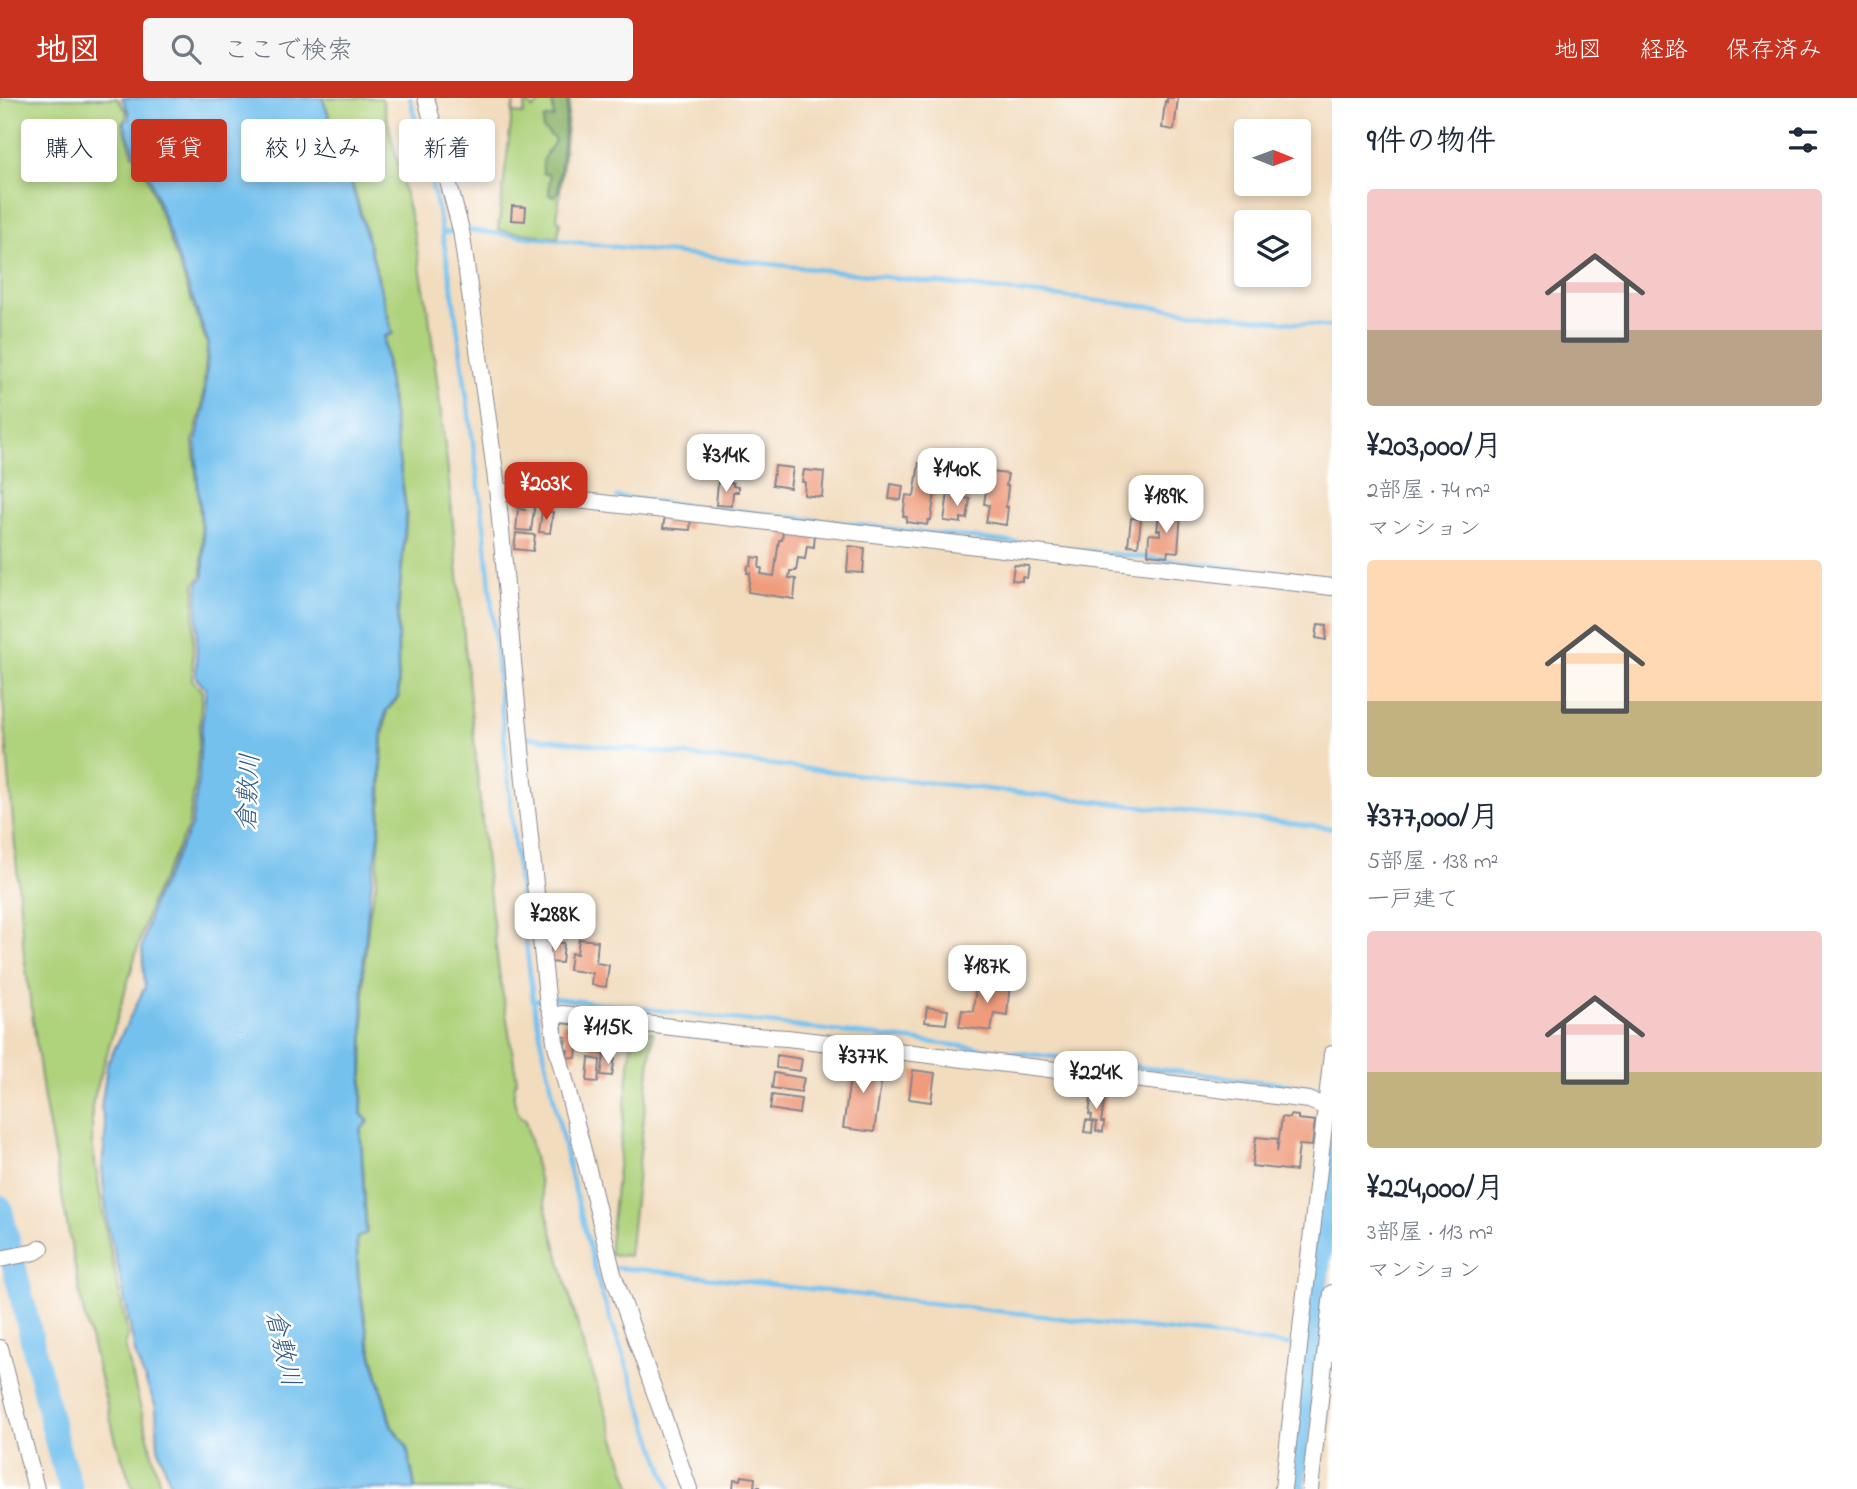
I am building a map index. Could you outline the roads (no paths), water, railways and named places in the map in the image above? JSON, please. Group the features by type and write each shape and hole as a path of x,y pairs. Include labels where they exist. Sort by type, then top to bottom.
{"street":[{"path":"426,98 461,230 497,486 526,794 555,1041 611,1269 690,1489"},
{"path":"497,486 1332,587"},
{"path":"550,1005 562,1014 1308,1100 1329,1099"},
{"path":"1310,1489 1310,1359 1332,1054"},
{"path":"0,1259 34,1251"},
{"path":"1283,1489 1310,1359 1332,1293"},
{"path":"0,1348 36,1489"}],"water":[{"name":"倉敷川","path":"122,98 322,98 329,119 241,119 241,182 350,182 392,334 384,336 406,513 397,616 398,696 385,712 381,736 379,836 369,899 362,976 361,1114 368,1121 360,1130 366,1233 356,1238 358,1280 368,1342 391,1426 406,1446 415,1489 172,1489 158,1447 156,1407 136,1357 108,1226 102,1169 106,1129 101,1107 108,1062 145,987 142,947 153,903 191,827 199,778 206,689 196,678 198,584 204,576 204,537 196,442 204,408 209,344 152,182 227,182 227,119 131,119 131,142 124,123 129,119 129,112"}],"waterway":[{"path":"410,98 438,210 452,288 484,524 515,850 533,1001 566,1155 600,1289 670,1489"},
{"path":"466,230 1332,327"},
{"path":"442,233 456,231"},
{"path":"617,497 1332,579"},
{"path":"526,737 1332,828"},
{"path":"533,1001 555,998 1324,1089"},
{"path":"1293,1489 1332,1143"},
{"path":"0,1207 58,1448 71,1489"},
{"path":"616,1268 1290,1345"},
{"path":"1304,1347 1314,1348"}]}
